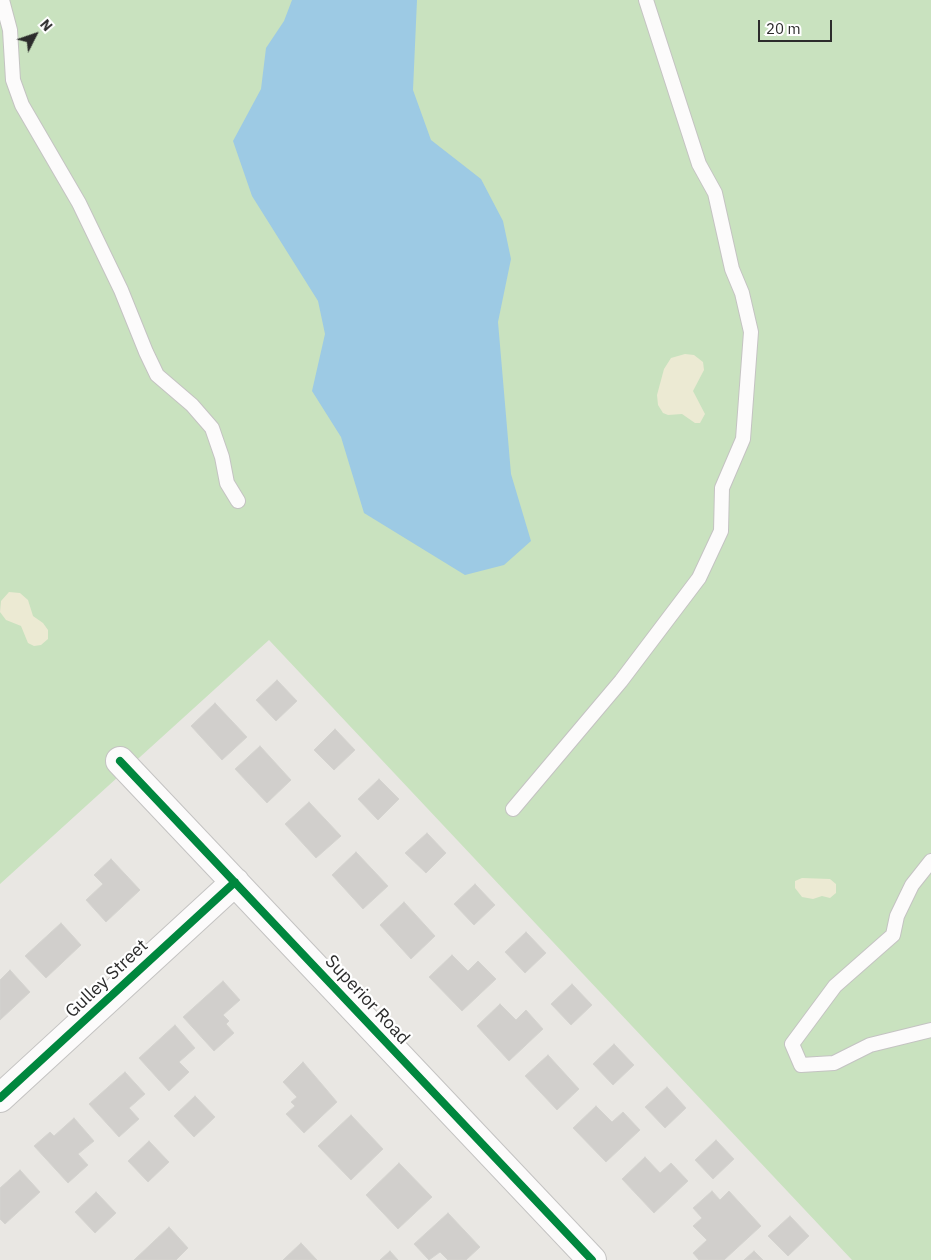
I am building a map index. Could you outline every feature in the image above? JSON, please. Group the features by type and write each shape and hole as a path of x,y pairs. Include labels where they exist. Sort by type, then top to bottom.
{"street":[{"name":"Superior Road","path":"120,761 592,1260"},
{"name":"Gulley Street","path":"0,1098 235,882"}],"lane":[{"path":"2,0 10,30 13,80 22,106 79,203 121,290 157,375 192,405 212,428 222,457 227,483 238,501"},
{"path":"513,809 621,681 699,578 721,531 722,488 743,439 751,332 742,293 732,269 715,193 699,164 646,0"},
{"path":"931,861 912,885 897,916 893,935 835,986 792,1044 801,1065 834,1063 870,1045 931,1030"}],"green space":[{"path":"0,0 931,0 931,1260 852,1260 269,640 0,884"}],"sand":[{"path":"685,354 694,355 703,362 704,370 693,391 705,414 700,423 695,423 682,414 668,415 663,413 658,405 657,395 664,369 671,358"},
{"path":"9,592 20,593 28,600 33,616 43,623 48,630 48,639 41,645 34,646 28,643 21,626 6,620 0,612 1,601"},
{"path":"802,878 830,879 836,884 836,893 830,898 822,896 813,899 802,897 795,888 795,881"}],"water":[{"path":"292,0 417,0 413,90 431,140 481,179 503,221 511,259 498,322 511,474 531,541 504,565 465,575 364,513 341,437 312,391 325,334 318,301 252,196 233,141 261,89 266,48 284,21"}],"building":[{"path":"277,680 297,701 276,721 256,700"},
{"path":"215,703 247,737 222,760 191,726"},
{"path":"335,729 355,750 334,770 314,750"},
{"path":"260,746 291,780 267,803 235,769"},
{"path":"379,779 399,799 378,820 358,799"},
{"path":"309,802 341,836 316,858 285,824"},
{"path":"427,833 446,853 426,873 405,853"},
{"path":"356,852 388,886 363,909 332,875"},
{"path":"111,859 140,890 106,922 86,900 103,884 94,875"},
{"path":"475,884 495,905 474,925 454,904"},
{"path":"404,902 435,936 411,959 380,925"},
{"path":"61,923 81,945 46,978 25,956"},
{"path":"526,932 546,953 525,973 505,952"},
{"path":"452,955 468,971 478,961 496,979 462,1011 429,977"},
{"path":"10,970 30,992 0,1020 0,980"},
{"path":"223,981 240,1000 223,1015 229,1021 226,1024 234,1033 214,1051 183,1017"},
{"path":"572,984 592,1005 571,1025 551,1004"},
{"path":"500,1004 516,1020 526,1010 543,1029 509,1061 477,1026"},
{"path":"175,1025 195,1048 179,1062 189,1072 169,1091 139,1058"},
{"path":"614,1044 634,1065 613,1085 593,1064"},
{"path":"548,1055 579,1089 557,1110 525,1076"},
{"path":"303,1062 337,1102 304,1133 286,1114 295,1106 291,1102 297,1097 283,1082"},
{"path":"125,1072 145,1094 129,1108 139,1119 119,1137 89,1104"},
{"path":"667,1087 686,1108 665,1128 645,1107"},
{"path":"195,1096 215,1117 194,1137 174,1116"},
{"path":"596,1106 612,1122 623,1112 640,1130 606,1162 573,1128"},
{"path":"351,1115 383,1149 351,1180 318,1146"},
{"path":"74,1118 94,1141 78,1154 88,1165 68,1183 34,1146 50,1132 54,1136"},
{"path":"716,1140 734,1159 713,1179 695,1160"},
{"path":"149,1141 169,1162 148,1182 128,1161"},
{"path":"645,1157 660,1173 671,1163 688,1181 654,1213 622,1179"},
{"path":"399,1163 432,1197 398,1229 366,1195"},
{"path":"20,1170 40,1192 5,1224 0,1219 0,1188"},
{"path":"712,1191 720,1200 729,1191 761,1226 724,1260 699,1260 693,1253 707,1240 693,1226 702,1218 693,1208"},
{"path":"96,1192 116,1213 95,1233 75,1212"},
{"path":"448,1213 480,1247 466,1260 448,1260 440,1252 429,1260 414,1244"},
{"path":"790,1216 809,1236 788,1256 768,1236"},
{"path":"169,1227 188,1248 176,1260 134,1260"},
{"path":"301,1243 317,1260 283,1260"},
{"path":"390,1251 398,1260 380,1260"},
{"path":"754,1251 763,1260 744,1260"}],"cycle path":[{"path":"120,761 592,1260"},
{"path":"0,1098 235,882"}]}
